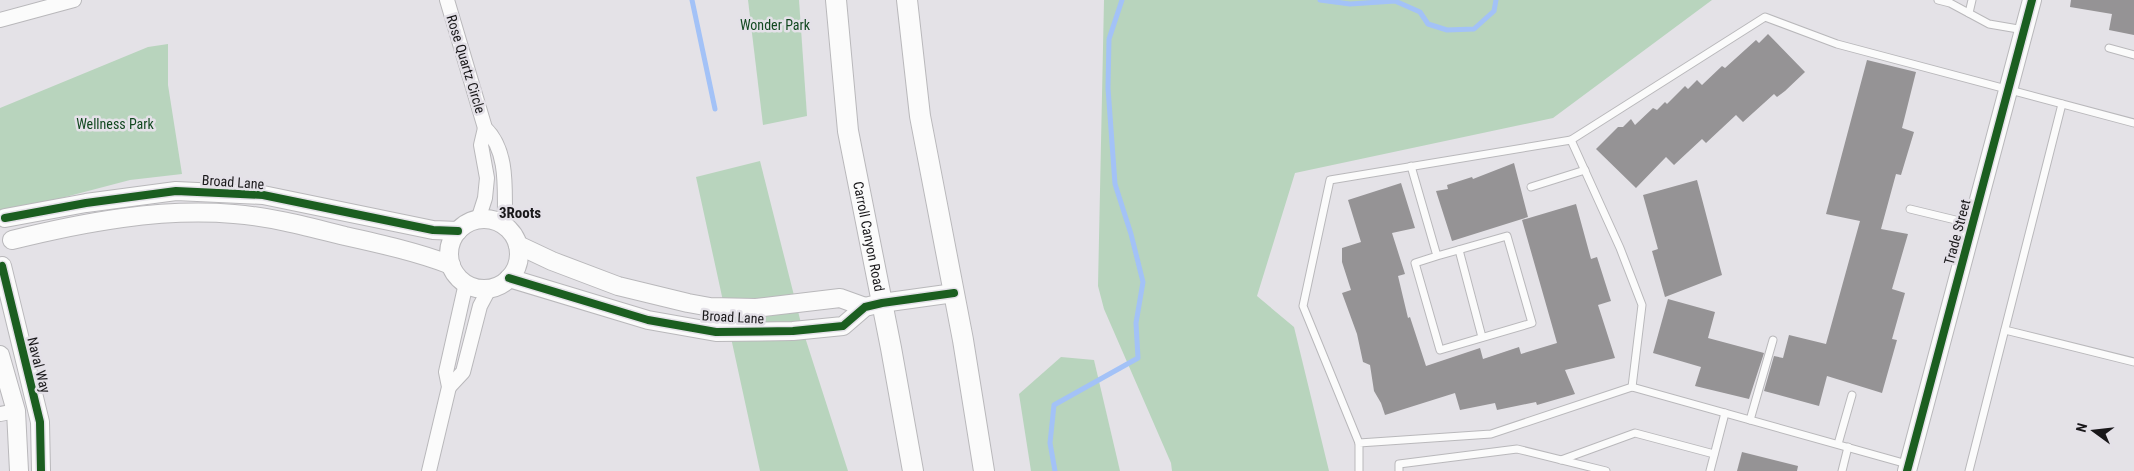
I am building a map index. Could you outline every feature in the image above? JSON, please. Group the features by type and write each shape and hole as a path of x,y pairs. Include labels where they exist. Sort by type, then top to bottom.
{"main road":[{"name":"Carroll Canyon Road","path":"836,0 848,131 873,305 913,471"},
{"path":"907,0 920,116 954,293 984,471"}],"street":[{"path":"0,20 74,0"},
{"name":"Rose Quartz Circle","path":"447,0 485,128 481,145 487,178 485,198 478,220"},
{"name":"Trade Street","path":"1908,468 2032,0"},
{"name":"Rose Quartz Circle","path":"485,128 494,136 503,162 505,226"},
{"name":"Broad Lane","path":"2,216 176,191 263,195 433,230 458,232"},
{"path":"12,240 84,223 155,213 233,213 270,218 425,255 451,265"},
{"path":"1,267 11,251 12,240 10,228 2,216"},
{"path":"478,220 497,221 505,226 513,234 518,245 518,263 509,278 500,285 489,289 477,288 457,276 451,265 451,248 458,232 467,224 478,220"},
{"name":"Broad Lane","path":"518,245 552,262 618,286 710,307 756,308 840,298 873,305 954,293"},
{"name":"Naval Way","path":"1,267 40,422 41,471"},
{"name":"Broad Lane","path":"509,278 648,320 716,332 792,331 843,326 873,305"},
{"path":"429,471 449,387 446,372 466,283"},
{"path":"449,387 462,372 480,306 489,289"},
{"path":"0,355 19,471"}],"lane":[{"path":"1938,0 1950,2 1989,24 2024,30"},
{"path":"1969,13 1972,0"},
{"path":"1359,471 1359,444 1303,306 1330,180 1571,140 1765,17 1837,44 2134,124"},
{"path":"2109,48 2134,54"},
{"path":"1969,471 2062,104"},
{"path":"1571,140 1642,305 1632,387"},
{"path":"1410,166 1436,256"},
{"path":"1531,187 1585,170"},
{"path":"1910,209 1972,224"},
{"path":"1507,236 1532,323 1440,350 1415,263 1436,256 1507,236"},
{"path":"1459,250 1482,337"},
{"path":"2005,330 2134,362"},
{"path":"1750,420 1773,340"},
{"path":"1359,444 1490,434 1632,387 1838,444 1908,468"},
{"path":"1838,444 1852,395"},
{"path":"1710,471 1725,413"},
{"path":"1560,460 1636,433 1714,454"},
{"path":"1842,471 1848,447"},
{"path":"1399,471 1400,464 1517,448 1606,471"}],"green space":[{"name":"Wonder Park","path":"748,0 799,0 807,116 763,125"},
{"path":"1104,0 1712,0 1553,118 1295,173 1257,296 1294,327 1329,471 1172,471 1171,463 1104,309 1098,286"},
{"name":"Wellness Park","path":"168,44 168,85 182,174 130,180 8,212 0,209 0,108 148,47"},
{"path":"760,161 803,331 848,471 760,471 696,177"},
{"path":"1061,357 1094,360 1120,471 1031,471 1019,394"}],"building":[{"path":"2071,0 2134,0 2134,35 2109,30 2112,14 2070,7"},
{"path":"1768,34 1805,72 1777,97 1774,94 1743,122 1736,115 1706,143 1702,139 1674,165 1666,157 1636,188 1596,149 1618,127 1623,127 1631,119 1635,125 1653,108 1657,110 1665,102 1667,104 1685,86 1688,89 1697,80 1702,85 1722,66 1725,68 1756,40 1759,43"},
{"path":"1867,60 1916,72 1902,128 1914,132 1901,175 1896,174 1881,229 1908,234 1892,289 1905,293 1892,339 1897,340 1882,393 1827,376 1819,406 1764,391 1774,356 1783,358 1789,335 1826,344 1860,221 1826,214"},
{"path":"1514,163 1528,217 1452,241 1436,191 1448,189 1447,185 1472,177 1473,179"},
{"path":"1697,180 1722,275 1665,297 1652,251 1658,249 1643,195"},
{"path":"1401,183 1415,228 1392,233 1405,274 1398,276 1408,318 1410,317 1426,366 1480,348 1483,359 1519,347 1521,354 1557,343 1522,220 1576,204 1591,259 1597,257 1611,301 1598,305 1615,358 1565,370 1575,394 1537,405 1536,402 1497,410 1495,403 1460,410 1455,393 1385,415 1374,391 1370,365 1363,362 1357,334 1342,293 1351,290 1342,262 1342,248 1361,242 1348,200"},
{"path":"1668,299 1715,312 1708,338 1764,353 1749,399 1695,386 1701,367 1653,353"},
{"path":"1742,452 1798,466 1797,471 1737,471"}],"waterway":[{"path":"692,0 715,109"},
{"path":"1055,471 1050,443 1054,405 1138,358 1136,323 1143,282 1131,234 1115,184 1108,88 1109,39 1122,0"},
{"path":"1320,0 1350,4 1395,1 1420,12 1428,24 1447,30 1474,29 1494,11 1496,0"}],"cycle path":[{"path":"1907,471 2032,0"},
{"path":"5,218 86,203 176,191 263,195 433,230 458,231"},
{"path":"0,267 2,266 40,422 41,471"},
{"path":"509,278 648,320 716,332 793,331 843,326 865,307 954,293"}],"district":[{"name":"3Roots","path":"520,213"}]}
